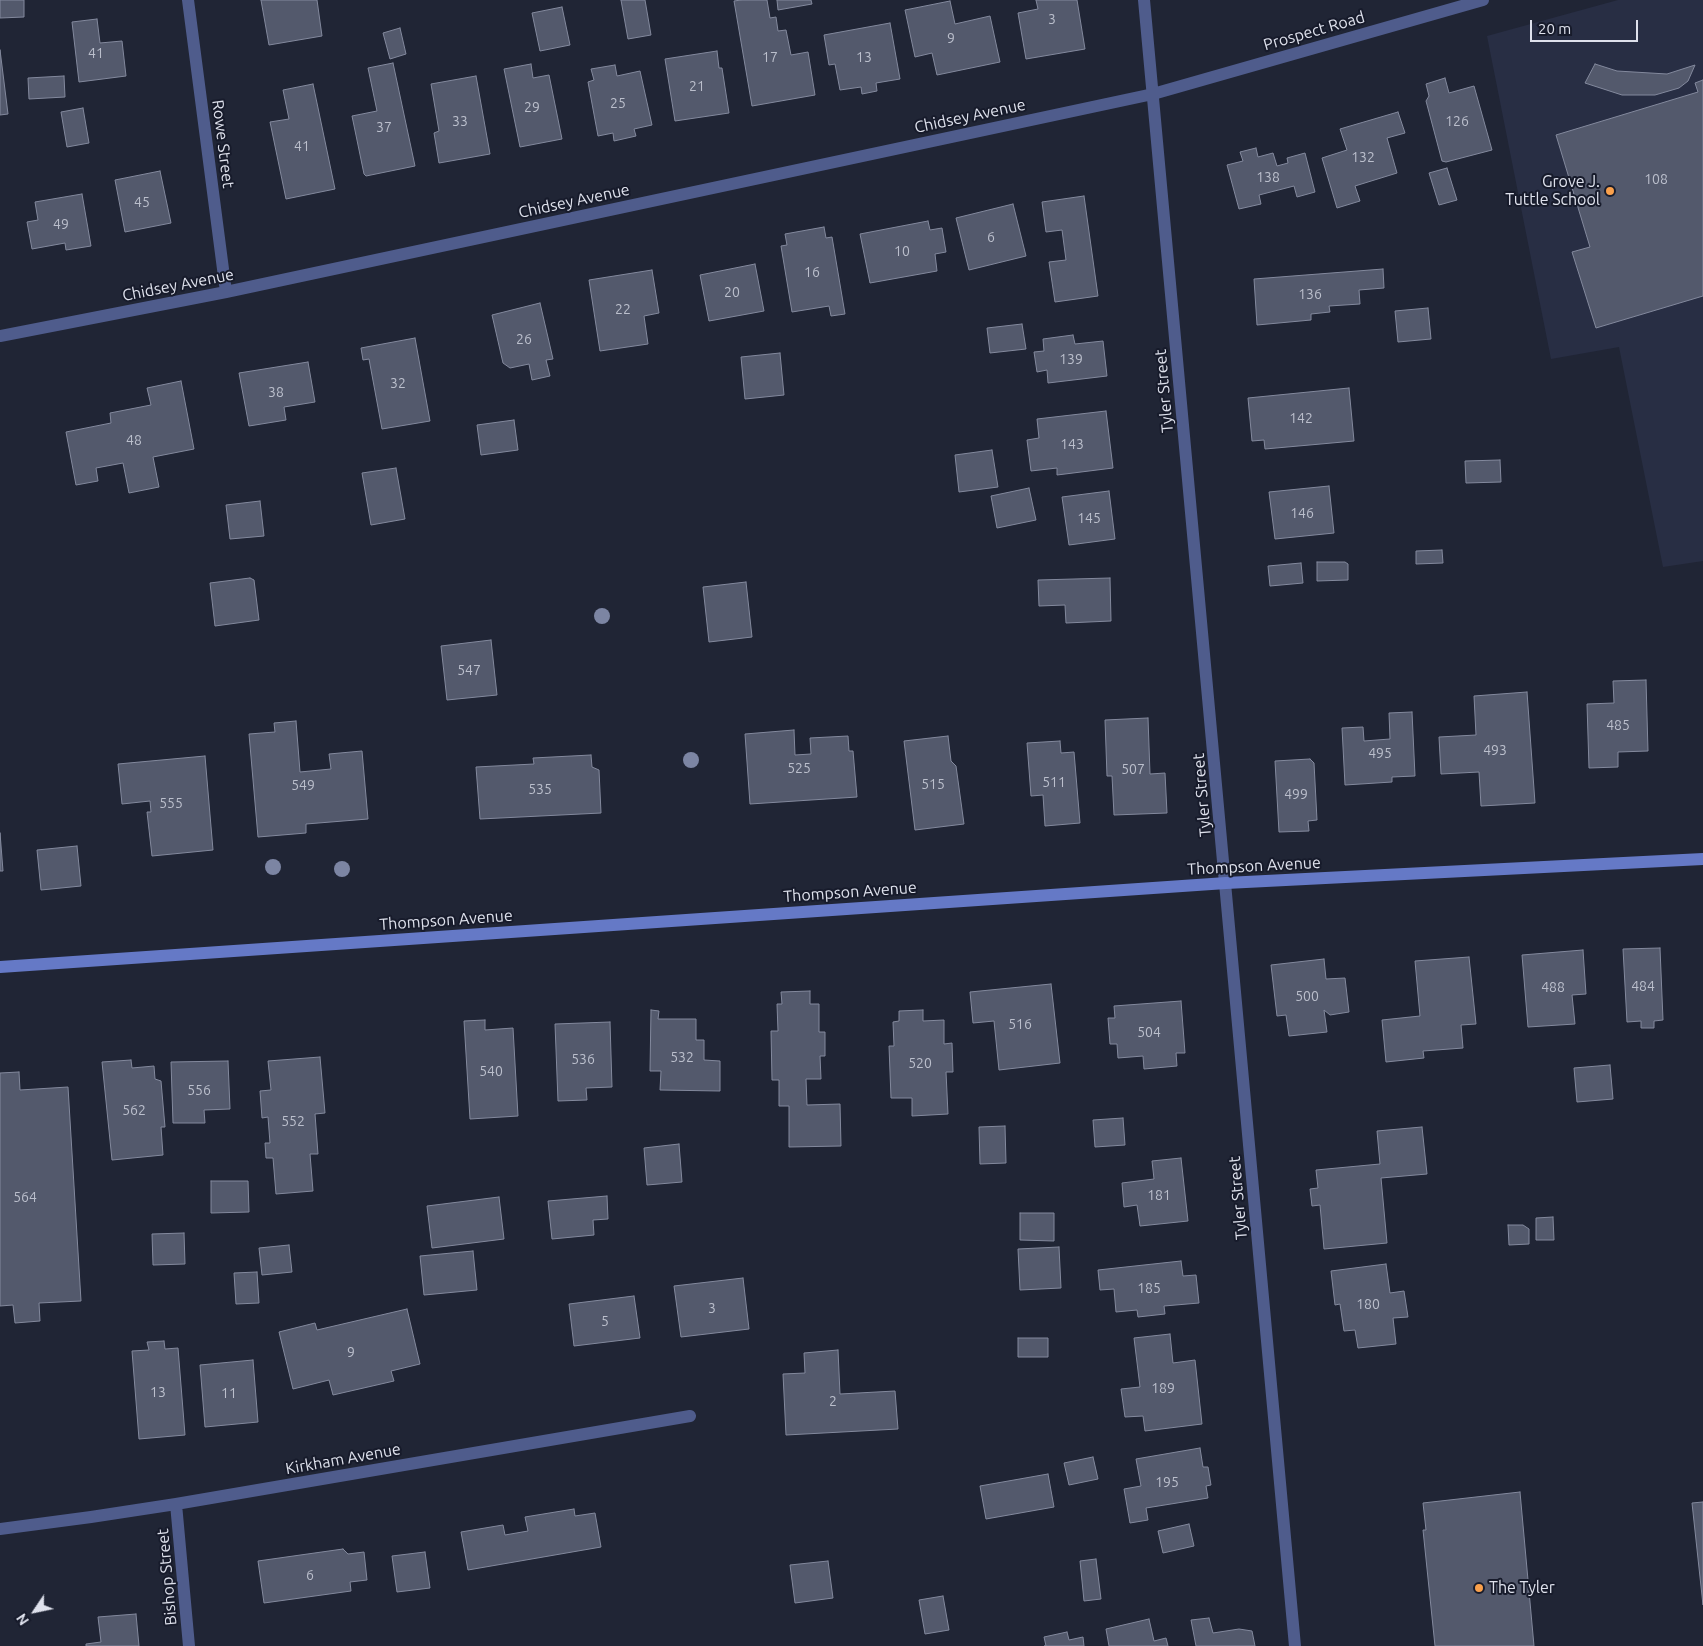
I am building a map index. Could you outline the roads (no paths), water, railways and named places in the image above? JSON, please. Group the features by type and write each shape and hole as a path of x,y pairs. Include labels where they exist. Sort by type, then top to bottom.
{"main road":[{"name":"Thompson Avenue","path":"0,967 1226,883 1703,859"}],"street":[{"name":"Rowe Street","path":"188,0 226,292"},
{"name":"Tyler Street","path":"1144,0 1296,1646"},
{"name":"Prospect Road","path":"1153,94 1483,0"},
{"name":"Chidsey Avenue","path":"0,336 226,292 1153,94"},
{"name":"Kirkham Avenue","path":"0,1529 176,1504 690,1416"},
{"name":"Bishop Street","path":"176,1504 190,1646"}],"place":[{"name":"Grove J. Tuttle School","path":"1610,191"},
{"name":"The Tyler","path":"1479,1588"}]}
